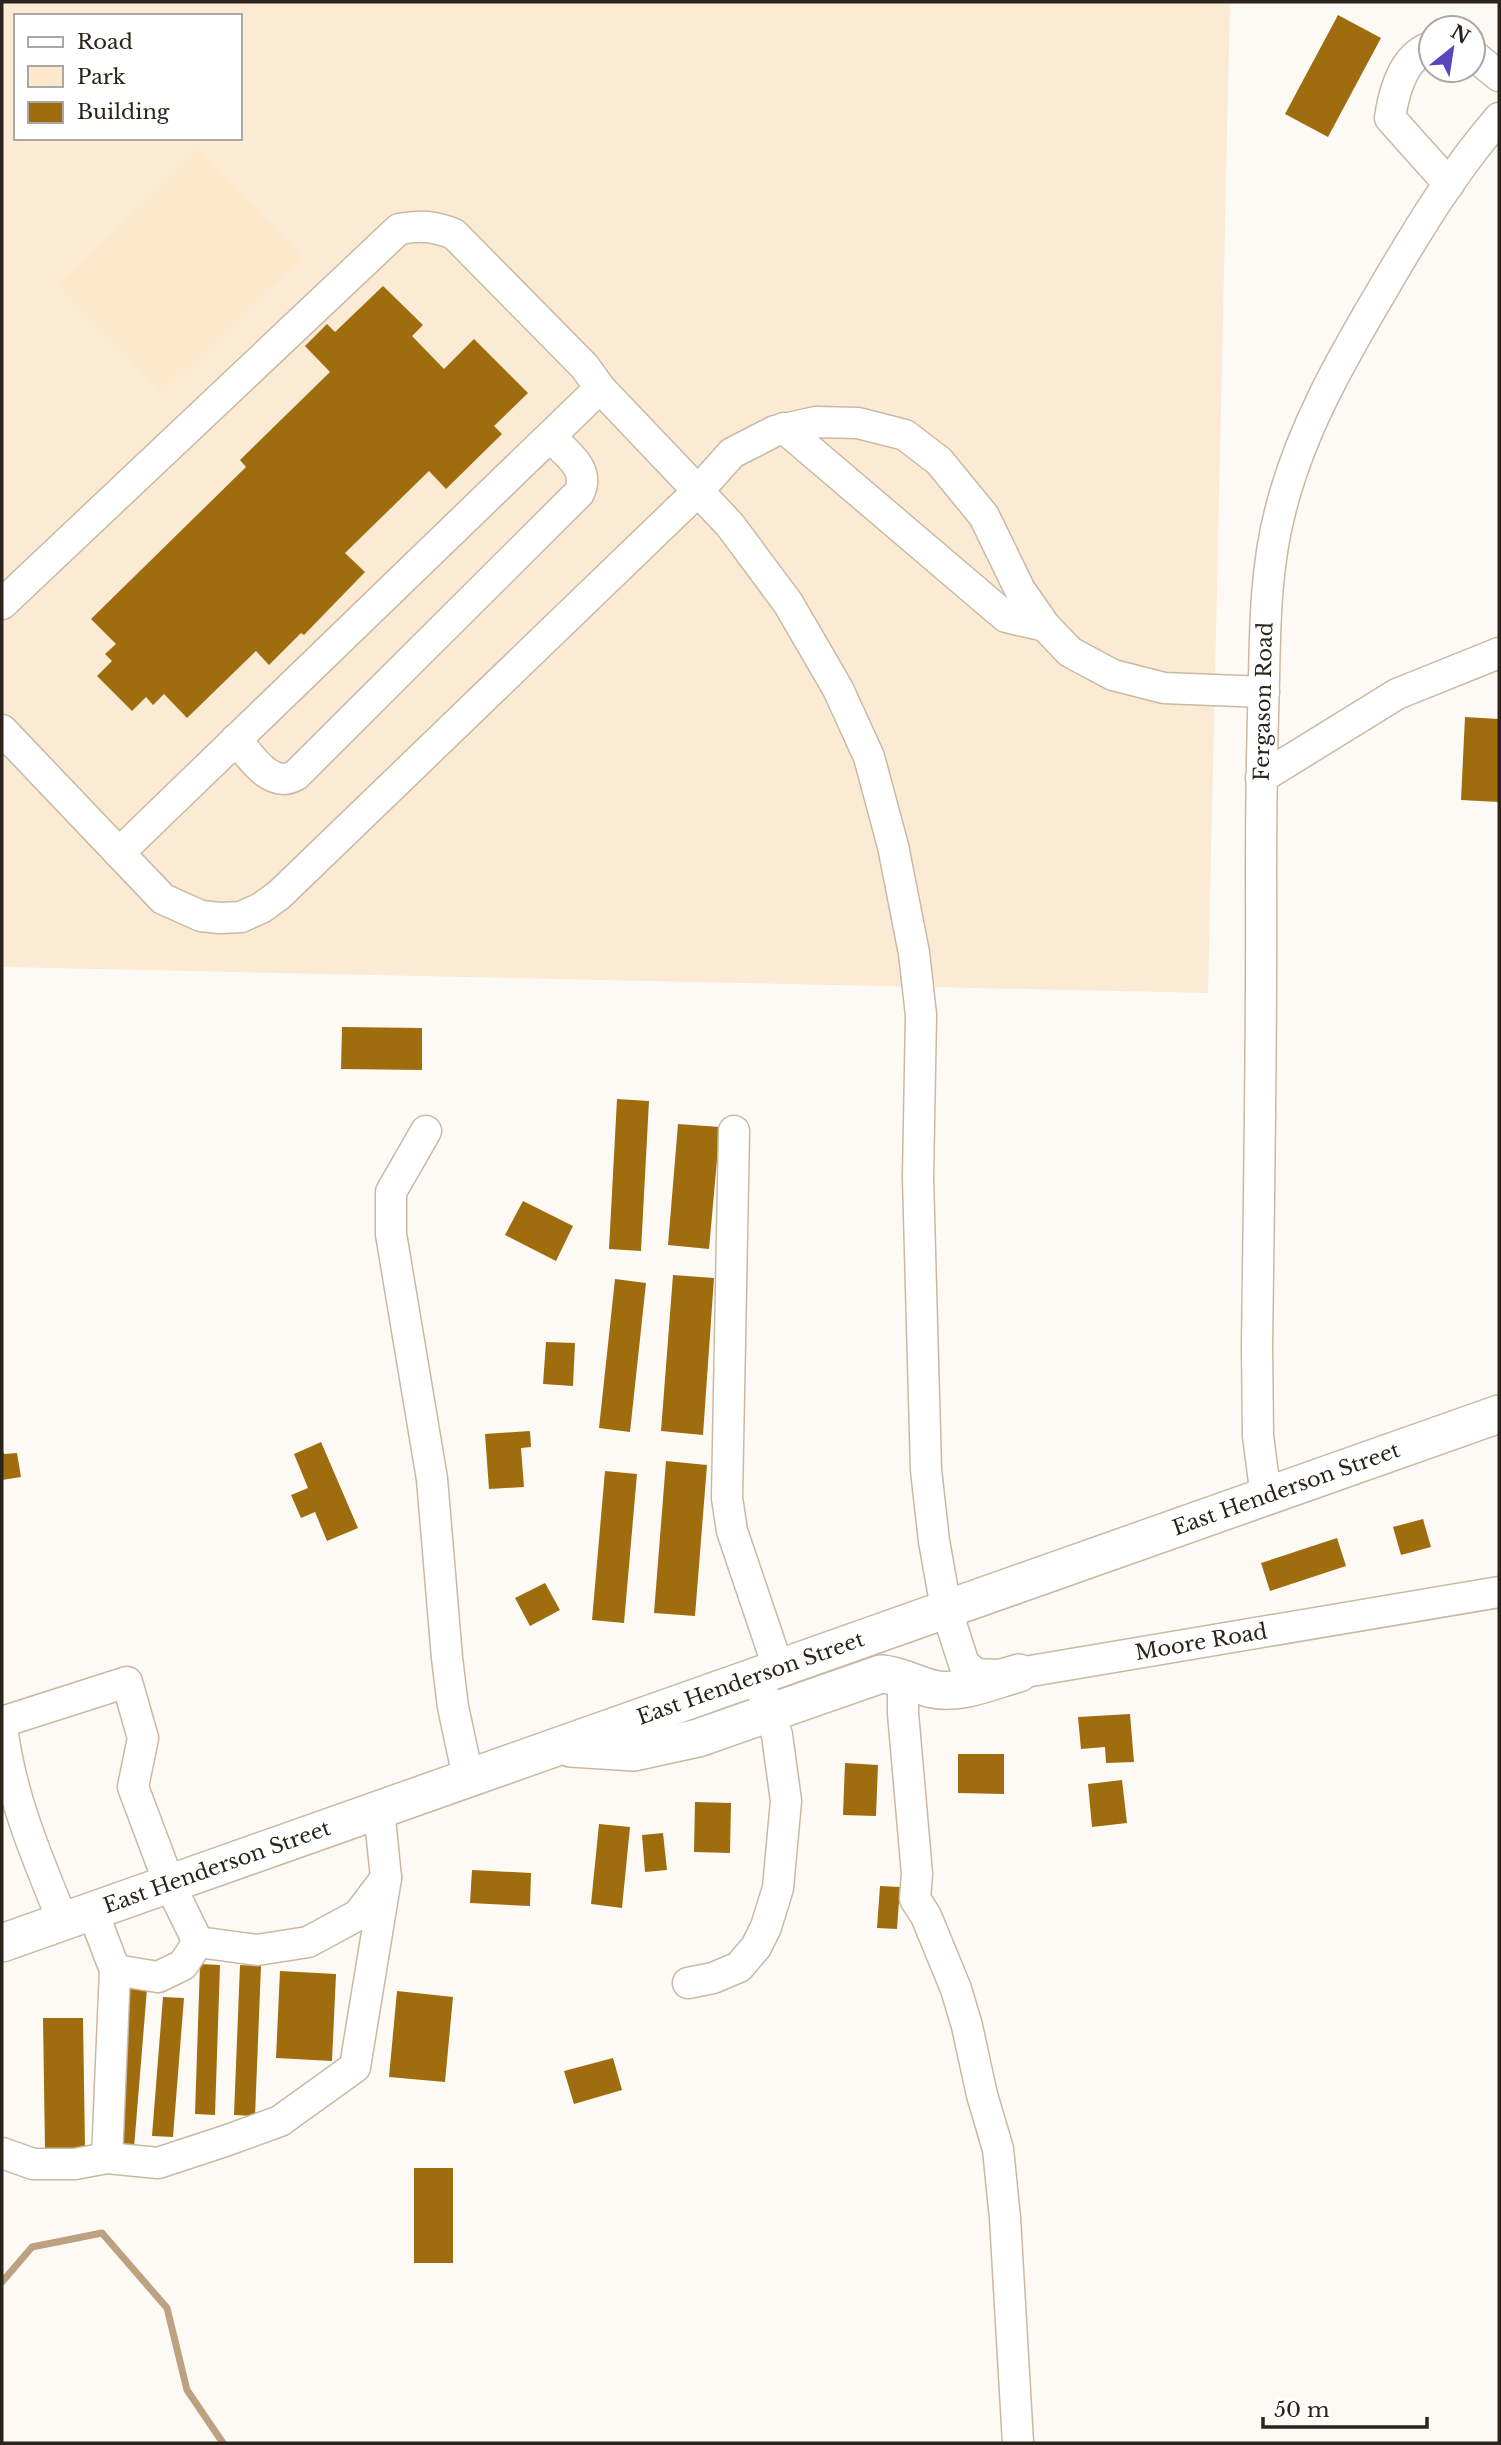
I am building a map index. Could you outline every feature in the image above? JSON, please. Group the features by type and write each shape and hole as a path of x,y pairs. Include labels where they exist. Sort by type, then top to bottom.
{"main road":[{"name":"East Henderson Street","path":"2,1943 1499,1414"},
{"path":"552,1748 634,1752 698,1738 881,1674 895,1675 937,1690 967,1688 1019,1673"}],"street":[{"path":"1417,52 1393,95 1390,118 1449,184"},
{"name":"Fergason Road","path":"1266,1497 1258,1436 1257,1347 1261,778 1265,617 1270,566 1279,514 1293,464 1337,366 1420,226 1478,143 1499,118"},
{"name":"Moore Road","path":"2,604 399,229 419,225 436,227 454,234 585,367 600,388 730,526 788,603 838,689 869,757 892,846 914,953 921,1016 918,1178 926,1470 934,1541 946,1608 964,1664 976,1674 1019,1673 1499,1592"},
{"path":"119,853 600,388"},
{"path":"2,730 163,899 201,916 241,917 261,908 302,874 698,491 732,453 775,431 816,422 858,423 905,435 939,461 984,516 1020,590 1045,626 1070,652 1113,675 1164,688 1264,692"},
{"path":"784,429 1006,617 1045,626"},
{"path":"236,739 260,767 272,776 290,779 296,775 579,494 584,484 580,468 550,436"},
{"path":"1261,778 1397,694 1499,653"},
{"path":"426,1131 391,1192 391,1234 432,1479 453,1707 468,1777"},
{"path":"688,1983 713,1978 739,1967 756,1947 771,1914 778,1888 786,1801 778,1735 770,1713 767,1671 732,1531 727,1498 734,1131"},
{"path":"908,1681 903,1693 903,1713 917,1874 915,1899 926,1916 956,1989 998,2149 1005,2218 1018,2443"},
{"path":"107,2158 116,1970 40,1865 5,1757 2,1724 127,1682 143,1738 133,1787 169,1883 198,1942"},
{"path":"2,2152 33,2164 75,2164 107,2158 158,2163 280,2121 355,2067 386,1878 379,1809"},
{"path":"198,1942 257,1950 308,1942 358,1915 386,1878"},
{"path":"116,1970 158,1976 183,1965 198,1942"}],"shaded area":[{"path":"2,2 1230,2 1208,993 2,967"}],"green space":[{"path":"199,149 303,257 162,393 58,285"}],"building":[{"path":"1338,15 1381,38 1328,137 1285,114"},
{"path":"383,286 423,325 412,336 444,369 474,339 528,393 494,426 502,434 446,489 429,471 345,553 365,572 304,635 301,633 269,665 256,651 187,718 164,694 153,705 146,697 132,711 97,676 112,661 105,654 116,644 91,619 246,467 240,460 330,372 305,346 327,324 335,332"},
{"path":"1465,717 1499,719 1499,802 1461,800"},
{"path":"342,1027 422,1028 422,1070 341,1069"},
{"path":"617,1099 649,1101 641,1251 609,1249"},
{"path":"678,1124 720,1127 709,1249 668,1245"},
{"path":"523,1201 573,1226 556,1261 505,1235"},
{"path":"673,1275 714,1278 703,1435 661,1431"},
{"path":"615,1279 646,1283 630,1432 599,1428"},
{"path":"546,1342 575,1343 573,1386 543,1384"},
{"path":"530,1431 531,1447 521,1448 524,1487 489,1489 485,1434"},
{"path":"321,1442 358,1528 327,1541 315,1512 301,1518 291,1495 308,1488 294,1454"},
{"path":"2,1448 4,1454 17,1453 21,1477 2,1480"},
{"path":"666,1461 707,1465 695,1616 654,1613"},
{"path":"605,1471 637,1474 624,1623 592,1620"},
{"path":"1423,1519 1431,1547 1401,1555 1393,1527"},
{"path":"1337,1538 1346,1566 1270,1591 1261,1563"},
{"path":"545,1583 560,1610 530,1626 515,1598"},
{"path":"1130,1714 1134,1762 1106,1763 1105,1747 1081,1749 1078,1717"},
{"path":"958,1754 1004,1754 1004,1794 958,1793"},
{"path":"845,1763 878,1765 876,1816 843,1815"},
{"path":"1122,1780 1127,1823 1092,1827 1088,1784"},
{"path":"695,1802 731,1803 730,1853 694,1852"},
{"path":"599,1824 630,1827 622,1908 591,1904"},
{"path":"663,1833 667,1870 645,1872 642,1835"},
{"path":"472,1870 531,1873 530,1906 470,1903"},
{"path":"880,1886 900,1887 897,1929 877,1928"},
{"path":"200,1964 220,1965 215,2115 195,2114"},
{"path":"240,1965 261,1966 255,2116 234,2115"},
{"path":"280,1971 336,1974 332,2061 276,2058"},
{"path":"126,1988 147,1989 134,2148 113,2146"},
{"path":"397,1991 453,1997 445,2082 389,2077"},
{"path":"163,1997 184,1998 173,2137 152,2136"},
{"path":"43,2018 83,2018 85,2148 45,2149"},
{"path":"613,2058 622,2090 574,2104 564,2071"},
{"path":"414,2168 453,2168 453,2263 414,2263"}],"waterway":[{"path":"2,2282 32,2247 102,2233 167,2308 187,2390 223,2443"}]}
